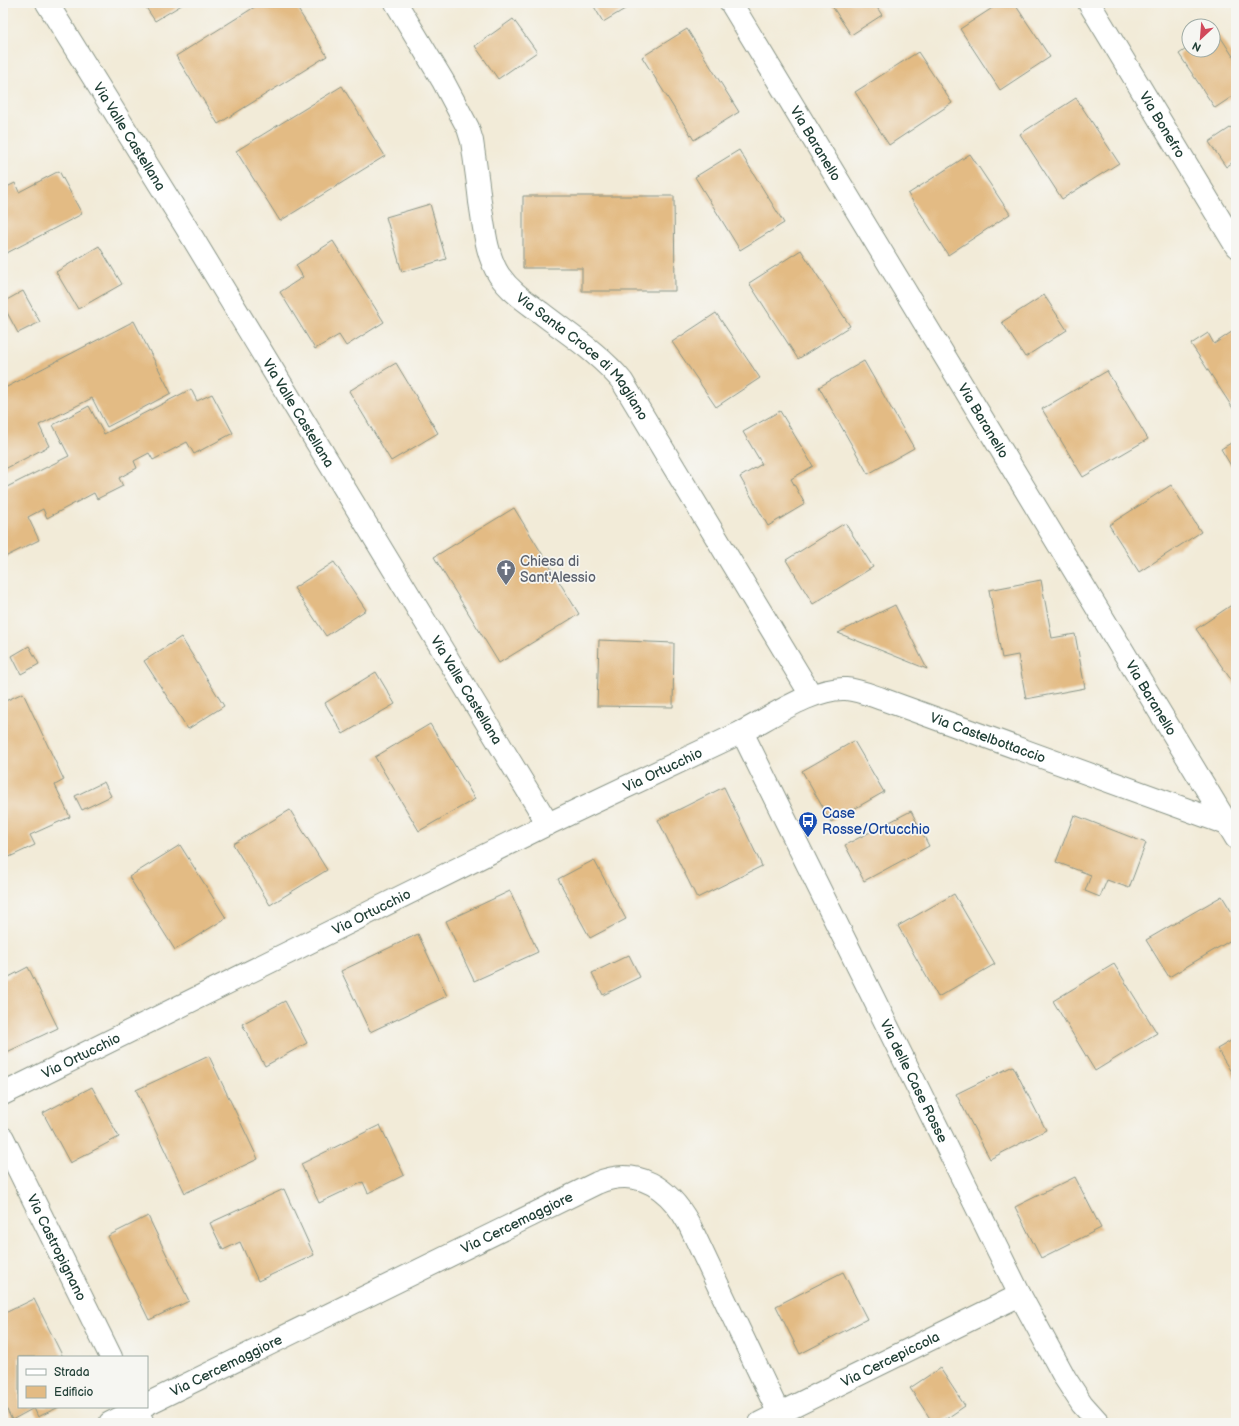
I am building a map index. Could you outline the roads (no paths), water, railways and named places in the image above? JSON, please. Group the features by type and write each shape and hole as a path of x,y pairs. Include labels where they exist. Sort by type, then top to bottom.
{"street":[{"name":"Via Valle Castellana","path":"47,3 186,227 548,824"},
{"name":"Via Santa Croce di Magliano","path":"396,3 440,75 468,128 472,141 487,241 493,263 499,274 508,286 522,299 603,361 622,380 812,695"},
{"name":"Via Baranello","path":"731,3 1234,830"},
{"name":"Via Bonefro","path":"1089,3 1236,246"},
{"name":"Via Castelbottaccio","path":"742,732 812,695 832,690 855,690 1234,830"},
{"name":"Via Ortucchio","path":"3,1094 548,824 742,732"},
{"name":"Via delle Case Rosse","path":"742,732 1020,1295 1065,1378 1082,1404 1099,1423"},
{"name":"Via Castropignano","path":"3,1138 111,1356"},
{"name":"Via Cercemaggiore","path":"148,1407 597,1183 606,1179 626,1177 634,1178 657,1186 670,1196 689,1224 769,1418"},
{"name":"Via Cercepiccola","path":"769,1418 1020,1295"},
{"name":"Via Cercemaggiore","path":"110,1423 141,1410"}],"place":[{"name":"Chiesa di Sant'Alessio","path":"506,586"},
{"name":"Case Rosse/Ortucchio","path":"808,838"}]}
